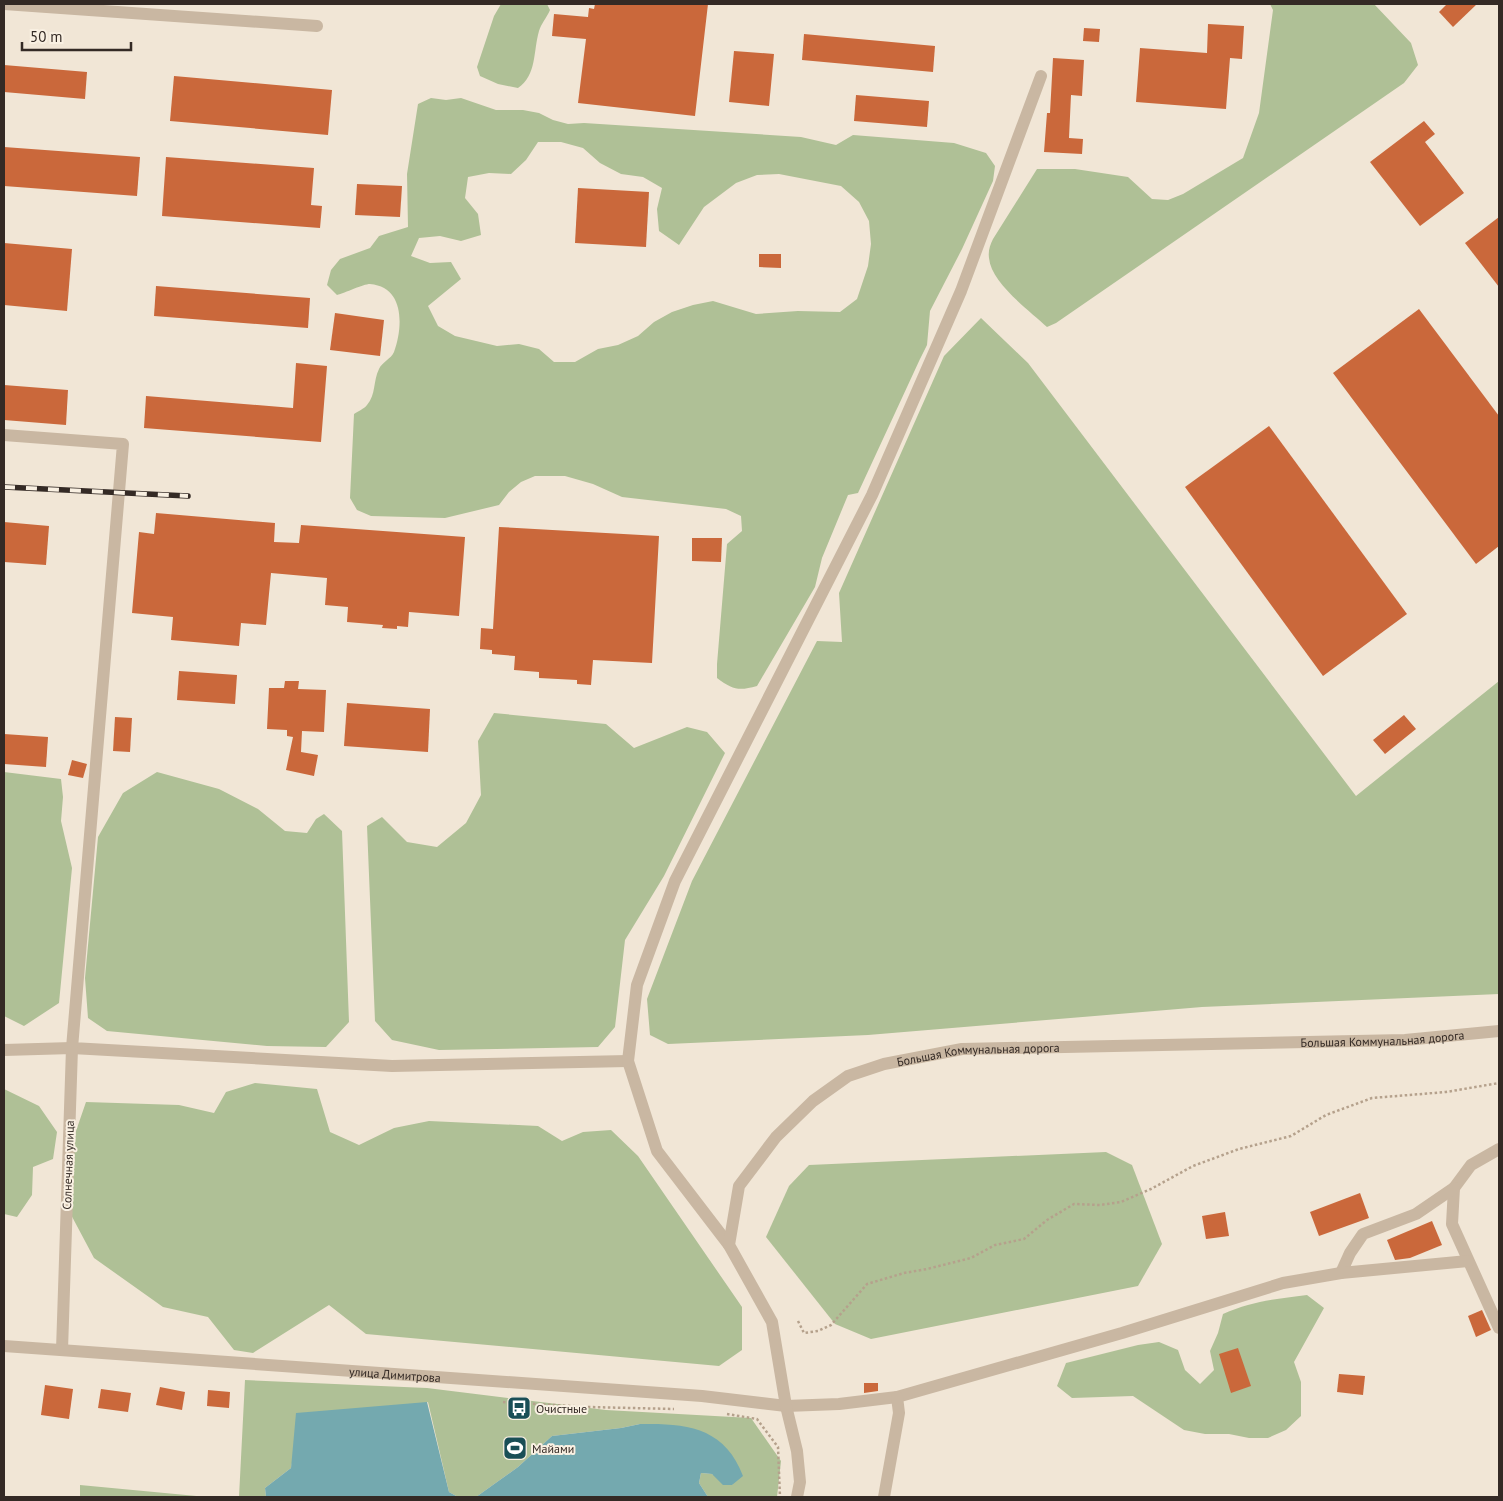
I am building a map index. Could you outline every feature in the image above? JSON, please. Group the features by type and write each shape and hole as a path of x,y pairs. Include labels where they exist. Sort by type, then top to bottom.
{"street":[{"path":"4,4 317,26"},
{"path":"797,1497 800,1482 796,1452 772,1322 729,1245 657,1151 628,1062 637,984 675,881 872,496 961,291 1041,76"},
{"name":"Солнечная улица","path":"4,435 123,444 72,1048 62,1350"},
{"name":"Большая Коммунальная дорога","path":"729,1245 739,1186 776,1137 814,1100 848,1076 884,1064 962,1049 1405,1040 1499,1031"},
{"path":"4,1050 72,1048 392,1066 628,1062"},
{"path":"1341,1274 1350,1253 1363,1234 1416,1214 1454,1188 1471,1165 1499,1150"},
{"path":"1454,1188 1452,1224 1499,1328"},
{"name":"улица Димитрова","path":"4,1346 702,1396 786,1406 838,1404 897,1397 1122,1333 1282,1283 1341,1274 1468,1261"},
{"path":"884,1497 899,1413 897,1397"}],"path":[{"path":"798,1321 804,1334 818,1331 831,1325 867,1284 904,1273 971,1258 995,1245 1024,1239 1047,1220 1074,1204 1100,1205 1121,1202 1193,1166 1239,1149 1290,1136 1326,1115 1372,1098 1446,1092 1499,1083"},
{"path":"504,1402 588,1407 679,1409"},
{"path":"719,1412 757,1419 778,1447 780,1497"}],"green space":[{"path":"501,4 547,4 550,10 539,31 531,70 524,83 518,88 498,84 480,76 477,67 494,16"},
{"path":"1270,4 1374,4 1411,43 1418,65 1404,83 1056,323 1047,327 1003,286 991,267 989,255 989,248 993,239 1037,169 1075,169 1128,177 1152,199 1168,200 1183,194 1243,158 1259,113 1273,10"},
{"path":"431,98 446,100 461,98 496,110 523,110 539,113 553,120 568,124 584,123 801,137 836,145 853,135 954,143 986,153 995,166 993,181 962,249 930,311 927,345 858,493 848,495 822,558 815,587 757,686 745,689 736,688 727,685 717,678 727,544 742,531 741,516 726,509 622,497 593,484 565,476 535,476 521,482 509,492 499,505 445,518 371,516 357,510 350,498 354,414 364,408 370,401 379,369 394,352 400,320 395,300 390,292 381,287 367,284 337,295 327,285 331,270 340,259 370,248 379,236 408,227 407,174 418,104","holes":["538,142 561,142 583,148 600,163 621,174 643,177 662,188 657,209 659,231 679,245 704,207 736,183 757,175 779,174 841,186 859,202 869,221 871,244 868,266 857,299 840,312 798,311 756,314 713,301 693,305 672,312 654,322 638,336 618,345 598,349 575,362 554,362 539,349 519,344 497,346 455,336 438,326 428,306 461,279 451,262 430,263 411,256 419,238 440,236 461,241 481,235 478,214 465,198 468,177 489,173 511,174 526,160"]},
{"path":"981,318 1028,363 1356,796 1499,681 1499,994 1202,1007 868,1035 668,1044 650,1035 647,999 692,881 817,641 842,642 839,593 944,356"},
{"path":"494,713 606,724 634,748 687,727 707,732 725,753 664,876 625,940 615,1027 598,1047 439,1050 392,1040 375,1021 367,826 382,817 407,842 437,847 466,823 481,795 478,741"},
{"path":"4,772 61,779 63,797 61,821 72,868 59,1003 24,1026 4,1016"},
{"path":"157,772 219,789 258,809 285,831 307,833 316,819 324,814 342,831 349,1022 326,1047 267,1046 107,1031 88,1018 85,978 98,837 123,793"},
{"path":"255,1083 317,1089 330,1132 359,1145 394,1128 429,1121 538,1126 562,1141 583,1132 611,1130 638,1156 742,1307 742,1350 719,1366 366,1334 329,1305 253,1353 234,1350 208,1317 163,1307 94,1258 69,1211 76,1131 86,1102 179,1105 214,1113 226,1092"},
{"path":"4,1089 39,1106 57,1132 53,1159 33,1167 32,1195 17,1217 4,1214"},
{"path":"1106,1152 1132,1165 1162,1244 1138,1286 871,1339 835,1324 766,1237 789,1186 809,1165"},
{"path":"1307,1295 1324,1308 1294,1362 1301,1382 1301,1416 1286,1430 1268,1438 1249,1438 1229,1434 1205,1434 1184,1430 1133,1396 1072,1398 1057,1386 1066,1363 1138,1345 1159,1342 1178,1350 1185,1370 1200,1384 1214,1370 1210,1351 1218,1333 1223,1314 1254,1303"},
{"path":"245,1380 427,1388 606,1410 751,1418 781,1461 777,1497 708,1497 699,1483 701,1473 712,1474 733,1485 640,1424 552,1436 518,1467 476,1497 458,1497 449,1492 428,1402 294,1452 291,1468 265,1488 266,1497 239,1497"},
{"path":"80,1485 207,1497 80,1497"}],"water":[{"path":"427,1402 449,1492 458,1497 266,1497 265,1488 291,1468 296,1413"},
{"path":"640,1424 673,1425 702,1431 726,1447 743,1476 732,1485 723,1485 712,1474 701,1473 699,1483 708,1497 476,1497 518,1467 552,1436"}],"building":[{"path":"595,4 708,4 695,116 578,103 586,39 552,36 554,14 588,17 589,8 594,9"},
{"path":"1447,4 1477,4 1453,27 1439,12"},
{"path":"1208,24 1244,26 1242,59 1230,58 1226,109 1136,102 1140,48 1207,53"},
{"path":"1084,28 1100,29 1099,42 1083,41"},
{"path":"804,34 935,46 933,72 802,60"},
{"path":"734,51 774,54 769,106 729,102"},
{"path":"1053,58 1084,60 1082,96 1071,95 1069,138 1083,139 1082,154 1044,152 1047,113 1050,113"},
{"path":"4,65 87,72 85,99 4,92"},
{"path":"174,76 332,90 328,135 170,121"},
{"path":"856,95 929,101 927,127 854,121"},
{"path":"1424,121 1435,134 1425,142 1464,193 1420,226 1370,162"},
{"path":"4,147 140,157 137,196 4,186"},
{"path":"166,157 314,168 311,205 322,206 320,228 162,216"},
{"path":"357,184 402,186 400,217 355,215"},
{"path":"578,188 649,192 646,247 575,243"},
{"path":"1499,217 1499,287 1465,243"},
{"path":"4,243 72,249 67,311 4,305"},
{"path":"759,254 781,254 781,268 759,267"},
{"path":"156,286 310,298 308,328 154,316"},
{"path":"1419,309 1499,416 1499,546 1476,564 1333,373"},
{"path":"335,313 384,320 380,356 330,350"},
{"path":"296,363 327,366 321,442 144,428 146,396 293,408"},
{"path":"4,385 68,390 66,425 4,420"},
{"path":"1269,426 1407,614 1323,676 1185,487"},
{"path":"156,513 275,523 274,542 299,543 301,525 465,537 459,616 409,612 408,627 397,626 397,629 382,628 383,625 347,622 348,607 325,605 327,578 271,573 266,625 241,623 239,646 171,640 173,617 132,613 139,532 154,534"},
{"path":"4,522 49,526 46,565 4,562"},
{"path":"499,527 659,536 652,663 593,660 591,685 577,684 577,680 539,678 539,672 514,670 515,656 492,654 492,650 480,649 481,628 493,629"},
{"path":"692,538 722,538 721,562 692,561"},
{"path":"179,671 237,675 235,704 177,700"},
{"path":"285,681 299,681 298,689 326,690 324,732 302,731 301,752 318,755 314,776 286,770 293,737 287,736 287,730 267,729 269,688 284,688"},
{"path":"347,703 430,709 428,752 344,746"},
{"path":"1404,715 1416,729 1385,754 1373,740"},
{"path":"115,717 132,718 130,752 113,751"},
{"path":"4,734 48,737 46,767 4,764"},
{"path":"72,760 87,764 83,778 68,775"},
{"path":"1360,1193 1369,1218 1319,1236 1310,1212"},
{"path":"1225,1212 1229,1236 1206,1239 1202,1216"},
{"path":"1432,1221 1442,1245 1410,1258 1395,1260 1387,1240"},
{"path":"1482,1310 1491,1330 1476,1337 1468,1316"},
{"path":"1238,1348 1251,1386 1231,1393 1219,1354"},
{"path":"1339,1374 1365,1376 1363,1395 1337,1392"},
{"path":"864,1383 878,1383 878,1391 864,1393"},
{"path":"45,1385 73,1389 69,1419 41,1415"},
{"path":"160,1387 185,1392 182,1410 156,1405"},
{"path":"101,1389 131,1393 128,1412 98,1408"},
{"path":"208,1390 230,1392 229,1408 207,1406"}],"railway":[{"path":"4,487 188,496"}],"place":[{"name":"Очистные","path":"519,1408"},
{"name":"Майами","path":"515,1448"}]}
